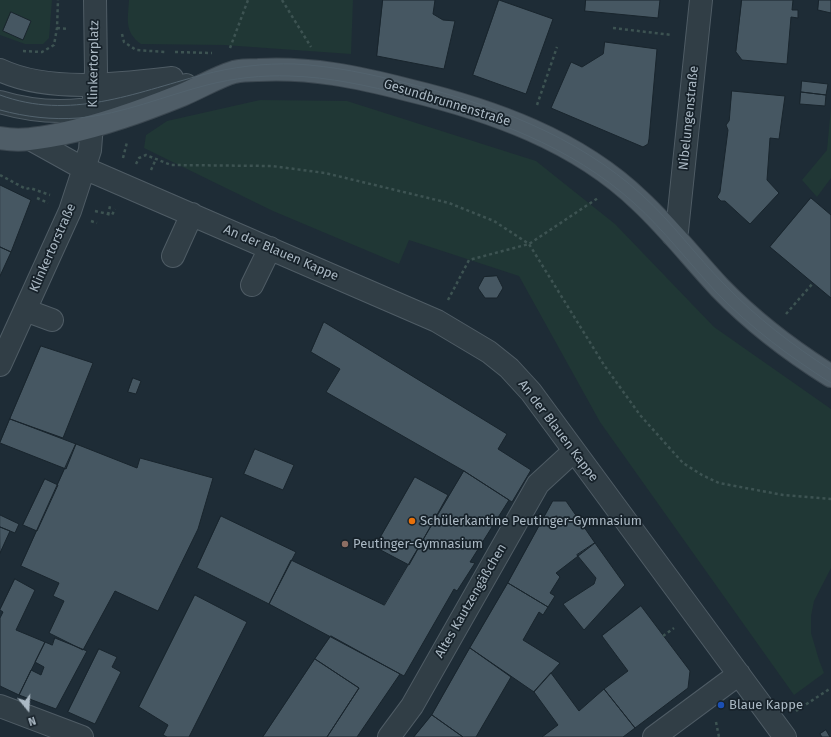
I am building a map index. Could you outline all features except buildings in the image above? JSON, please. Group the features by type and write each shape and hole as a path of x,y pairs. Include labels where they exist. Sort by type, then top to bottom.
{"main road":[{"name":"Gesundbrunnenstraße","path":"0,138 32,140 92,118 138,113 229,66 326,72 381,83 438,98 482,111 528,129 584,158 640,200 720,288 770,333 831,376"}],"street":[{"name":"Klinkertorplatz","path":"92,118 95,84 96,0"},
{"name":"Nibelungenstraße","path":"673,235 677,231 700,0"},
{"name":"Gesundbrunnenstraße","path":"0,70 11,75 52,84 95,84 140,82 229,66"},
{"path":"0,102 18,107 50,112 80,111 92,118"},
{"name":"Klinkertorstraße","path":"0,365 70,211 90,150 92,118"},
{"name":"An der Blauen Kappe","path":"32,140 85,168 437,321 488,352 509,368 531,392 785,737"},
{"path":"173,256 192,214"},
{"path":"252,285 270,248"},
{"path":"25,310 52,320"},
{"name":"Altes Kautzengäßchen","path":"388,737 412,706 538,484 574,451"},
{"path":"654,737 739,674"},
{"path":"0,706 82,737"}],"path":[{"path":"17,50 35,52 51,48 56,39 58,0"},
{"path":"120,27 124,42 136,50 229,66 248,0"},
{"path":"282,0 326,72"},
{"path":"57,28 70,29"},
{"path":"613,28 697,38"},
{"path":"528,129 557,47"},
{"path":"156,159 171,165 279,167 325,173 449,203 494,221 529,244 604,364 626,396 640,415 683,463 702,475 719,482 783,495 831,500"},
{"path":"0,175 26,189"},
{"path":"457,281 469,260 529,244 620,184"},
{"path":"770,333 813,283"},
{"path":"807,704 831,688"}],"green space":[{"path":"0,0 52,0 49,38 43,44 25,44 0,35"},
{"path":"129,0 353,0 351,54 224,45 141,44 129,30"},
{"path":"260,100 347,101 536,161 615,224 714,327 831,409 831,568 814,601 811,616 811,633 824,673 794,695 600,422 519,276 409,240 399,264 273,211 144,148 146,135 167,121"},
{"path":"831,107 831,178 817,197 802,180 827,150"}],"tram line":[{"path":"0,95 26,102 52,105 77,105 102,102 225,70 248,66 295,64 365,74 438,91 469,101 531,124 589,155 616,174 653,205 714,274 762,320 802,351 831,370"},
{"path":"0,110 39,117 59,119 79,118 112,113 191,89 227,80 280,76 320,78 363,85 437,103 498,123 556,149 609,183 645,213 717,293 743,318 786,352 831,383"}],"place":[{"name":"Schülerkantine Peutinger-Gymnasium","path":"412,521"},
{"name":"Peutinger-Gymnasium","path":"345,544"},
{"name":"Blaue Kappe","path":"721,705"}]}
